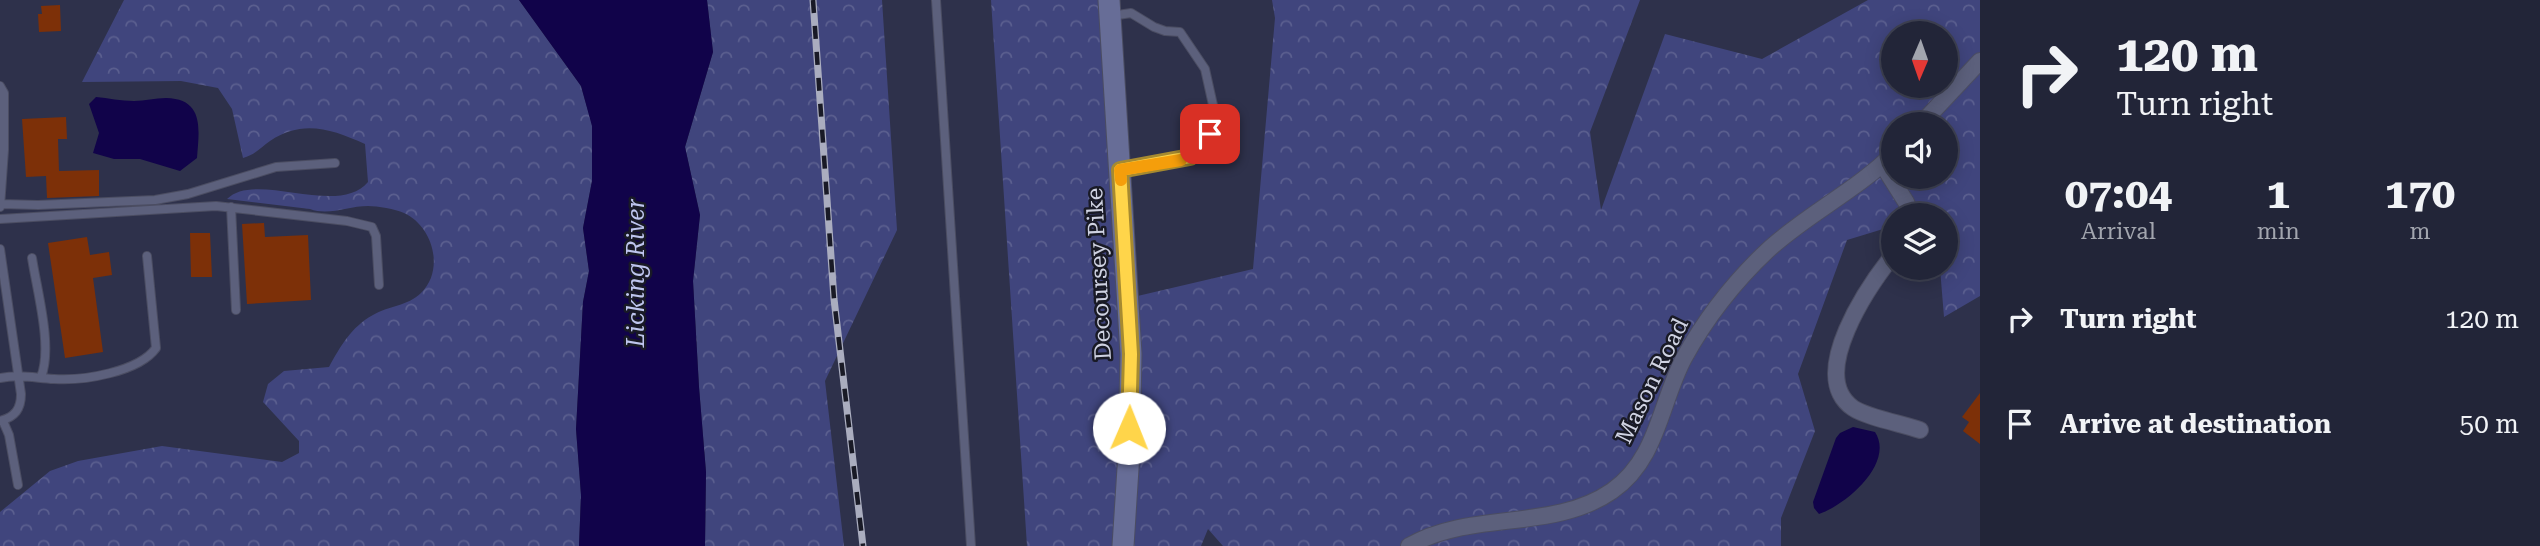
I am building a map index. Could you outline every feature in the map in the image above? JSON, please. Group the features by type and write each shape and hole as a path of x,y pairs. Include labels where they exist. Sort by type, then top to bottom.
{"main road":[{"name":"Decoursey Pike","path":"1109,8 1131,354 1129,453 1123,546"}],"street":[{"path":"1932,112 1980,61"},
{"name":"Mason Road","path":"1409,546 1448,531 1566,511 1593,502 1614,490 1628,476 1657,432 1682,362 1702,327 1723,299 1769,249 1868,178 1881,165"},
{"path":"1881,270 1851,319 1839,353 1840,393 1854,409 1920,430"}],"lane":[{"path":"936,0 971,546"},
{"path":"1109,8 1131,13 1165,31 1180,32 1205,69 1215,114 1210,134 1190,157 1120,170"},
{"path":"0,86 4,93 1,205 155,200 188,194 275,167 335,163"},
{"path":"231,207 236,310"},
{"path":"0,219 231,207 347,221 372,227 376,236 379,285"},
{"path":"0,249 21,394 21,405 14,415 2,421 9,435 18,485"},
{"path":"0,378 18,374 89,378 123,369 150,357 156,348 148,256"},
{"path":"32,258 46,349 47,364 41,377"}],"green space":[{"path":"124,0 519,0 581,86 592,125 592,181 583,228 589,271 583,302 576,429 581,495 579,546 0,546 0,512 50,471 78,461 162,446 282,462 299,453 299,441 263,402 268,384 284,371 329,367 358,325 379,312 416,297 433,273 434,261 428,238 414,219 404,213 368,206 317,211 227,199 240,191 257,189 318,196 355,192 368,182 365,144 341,134 305,128 282,134 243,158 232,109 218,88 181,81 82,82"},
{"path":"707,0 882,0 897,230 825,381 844,546 705,546 706,472 693,281 700,215 685,147 713,52"},
{"path":"991,0 1109,0 1129,298 1253,269 1275,18 1272,0 1640,0 1590,132 1601,210 1665,34 1762,59 1868,0 1980,0 1980,296 1944,317 1941,280 1958,280 1958,203 1881,203 1881,230 1847,240 1798,374 1815,431 1781,518 1781,546 1223,546 1208,529 1201,546 1027,546"}],"water":[{"name":"Licking River","path":"519,0 707,0 713,52 685,147 700,215 693,281 706,472 705,546 579,546 581,495 576,429 583,302 589,271 583,228 592,181 592,126 581,86"},
{"path":"96,97 124,101 166,98 188,104 197,118 197,158 180,171 140,159 114,159 93,153 99,133 89,104"},
{"path":"1853,427 1875,432 1879,444 1878,457 1865,481 1854,492 1819,514 1813,502 1836,438"}],"building":[{"path":"60,5 61,31 39,32 38,14 42,14 41,6"},
{"path":"66,117 67,139 58,139 59,171 99,170 99,196 47,198 46,176 26,177 22,119"},
{"path":"264,223 265,237 308,235 311,300 247,304 242,224"},
{"path":"190,233 210,233 212,277 191,277"},
{"path":"87,237 90,255 109,252 112,275 93,278 103,352 65,358 48,243"},
{"path":"1980,393 1980,444 1963,431 1969,422 1962,417"}],"railway":[{"path":"813,0 834,299 863,546"}],"slow traffic":[{"path":"1121,180 1120,170 1181,160"}],"route":[{"path":"1129,428 1131,354 1120,170 1180,161 1190,157 1210,134"}]}
